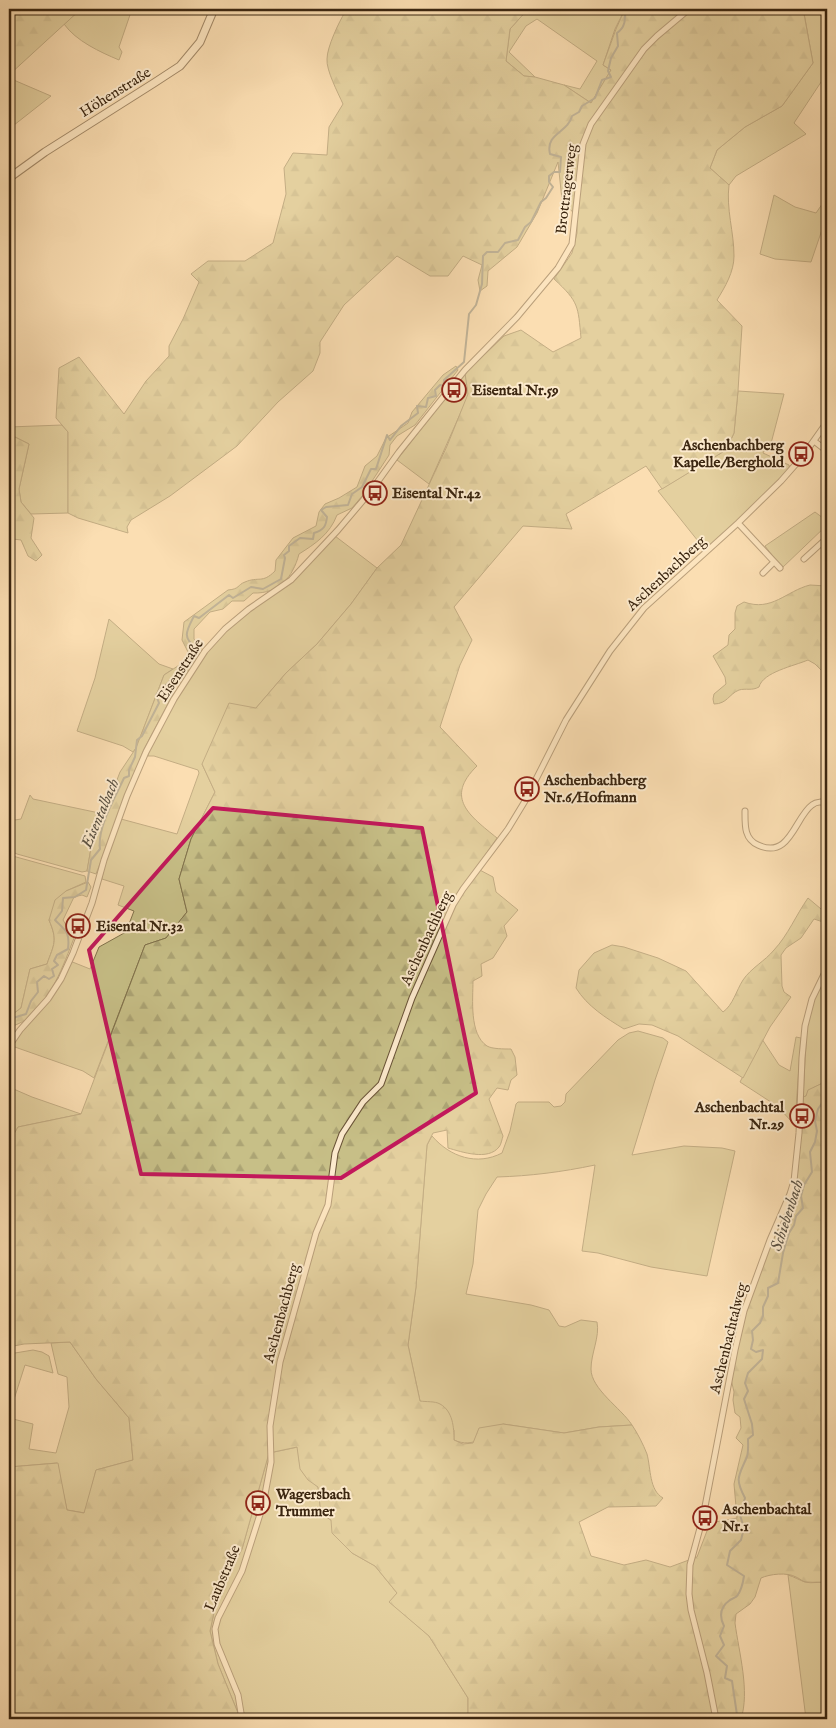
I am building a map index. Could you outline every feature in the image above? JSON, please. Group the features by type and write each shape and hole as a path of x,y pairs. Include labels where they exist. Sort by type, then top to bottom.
{"street":[{"name":"Höhenstraße","path":"9,178 44,152 180,66 200,42 214,9"},
{"name":"Brottragerweg","path":"465,370 544,287 568,253 574,234 580,163 586,135 591,124 644,49 656,36 687,10"},
{"name":"Eisenstraße","path":"9,1046 20,1030 48,998 61,978 92,903 104,860 127,796 146,752 174,699 205,651 225,629 249,609 291,580 338,530 371,491 399,452 465,370"},
{"name":"Aschenbachberg","path":"263,1505 271,1462 270,1426 280,1362 316,1233 328,1205 335,1153 342,1134 363,1102 381,1084 412,998 453,905 508,829 525,801 566,720 621,636 650,602 738,523 796,466 827,422"},
{"path":"814,441 827,451"},
{"path":"738,523 780,568"},
{"path":"804,558 827,538"},
{"path":"763,573 774,562"},
{"path":"745,812 745,828 748,838 753,843 762,847 773,848 783,844 792,835 811,806 817,802 827,803"},
{"name":"Aschenbachtalweg","path":"716,1719 707,1672 691,1610 689,1594 690,1565 703,1517 744,1311 794,1181 799,1133 805,1026 812,999 827,968"},
{"name":"Laubstraße","path":"242,1719 239,1699 217,1644 215,1628 218,1618 242,1571 263,1505"}],"highlighted area":[{"path":"213,808 422,828 476,1093 341,1178 141,1174 89,950"}],"green space":[{"path":"9,9 81,9 9,75"},
{"path":"81,9 132,9 119,47 122,52 119,60 96,50 82,41 64,24"},
{"path":"341,9 528,9 510,29 506,61 524,76 564,85 591,103 611,70 603,65 625,9 808,9 804,14 813,63 782,106 745,127 717,150 710,168 729,185 728,194 734,247 734,262 731,274 717,300 742,326 734,433 726,450 662,489 646,466 566,514 572,529 523,526 454,607 472,640 460,665 440,727 477,766 467,777 462,788 464,806 478,822 497,838 476,868 493,877 496,892 518,910 504,926 507,936 493,958 481,964 482,976 473,981 473,1016 477,1033 487,1046 511,1049 515,1057 517,1075 511,1080 508,1090 497,1088 489,1099 503,1136 500,1146 494,1151 482,1155 448,1148 447,1130 433,1133 427,1145 416,1287 408,1345 420,1401 436,1402 448,1411 452,1420 454,1440 463,1444 473,1443 479,1428 503,1424 564,1433 599,1427 632,1425 647,1454 651,1479 655,1490 663,1498 656,1506 608,1507 579,1522 591,1556 624,1565 646,1560 670,1567 697,1557 710,1523 737,1518 734,1484 743,1445 736,1438 741,1428 740,1417 735,1413 731,1379 746,1312 772,1241 797,1181 803,1097 806,1096 808,1090 827,1081 827,1583 805,1582 788,1574 761,1578 755,1597 750,1604 736,1614 735,1623 744,1684 741,1719 462,1719 468,1715 468,1698 429,1636 389,1602 397,1593 375,1566 352,1553 332,1533 331,1520 321,1514 318,1487 308,1480 300,1469 297,1447 269,1453 242,1549 218,1594 210,1631 218,1664 238,1713 238,1719 9,1719 9,1467 58,1463 67,1510 84,1513 96,1470 133,1460 129,1418 96,1379 70,1342 24,1344 9,1347 9,1143 18,1127 81,1114 145,945 166,938 187,912 179,879 191,839 215,792 202,764 229,703 256,708 286,673 317,644 351,604 377,568 401,545 447,446 468,394 465,373 504,336 521,330 553,352 581,338 576,305 568,293 554,279 572,253 577,233 577,217 562,200 558,162 537,213 517,247 488,271 487,286 480,291 478,280 482,265 463,256 448,276 430,276 397,256 344,305 320,342 320,353 313,371 278,402 237,446 170,496 131,520 127,527 128,533 78,518 68,513 68,432 56,418 59,368 79,357 124,414 146,381 169,356 169,346 199,282 191,274 208,261 245,261 273,243 286,194 284,168 293,153 327,155 329,127 343,104 327,64 331,41 345,12"},
{"path":"528,9 625,9 615,29 603,65 611,70 591,103 564,85 580,89 597,61 537,19 526,26 509,52 535,77 524,76 506,61 510,29"},
{"path":"808,9 827,9 827,73 794,123 806,134 736,176 729,185 710,168 717,150 745,127 782,106 813,63 804,13"},
{"path":"9,78 51,96 9,129"},
{"path":"774,195 795,207 816,213 827,197 827,214 822,214 826,218 811,262 775,259 760,254"},
{"path":"456,366 458,370 415,425 397,436 390,445 389,455 363,495 352,508 337,515 330,528 321,538 299,554 293,570 284,583 270,591 253,593 244,601 232,601 223,609 210,612 194,629 194,639 201,648 185,677 175,684 172,696 144,749 96,874 87,871 91,848 120,772 136,748 164,675 184,662 188,652 182,640 184,622 228,590 235,589 242,583 250,580 263,579 271,575 275,571 276,560 293,538 316,526 319,512 325,504 357,487 365,466 377,456 386,438 408,423 412,412 443,375"},
{"path":"465,373 469,394 429,484 397,460"},
{"path":"738,391 784,394 769,451 764,451 763,453 789,465 790,470 706,548 702,546 658,491 726,450 734,433"},
{"path":"62,425 68,432 68,513 31,514 21,502 19,489 29,444 9,434 9,427"},
{"path":"9,434 29,444 19,489 21,502 34,518 31,538 42,555 36,561 28,556 21,540 13,539 9,583"},
{"path":"815,512 827,521 827,525 782,568 765,546"},
{"path":"335,536 377,568 351,604 317,644 286,673 256,708 202,764 215,792 191,839 179,879 187,912 166,938 145,945 94,1078 83,1071 12,1046 12,1043 57,988 70,961 90,969 99,947 126,932 134,911 118,905 124,886 102,879 104,865 121,819 177,834 199,773 198,770 154,756 148,756 149,749 183,687 203,658 226,631 247,613 290,582"},
{"path":"810,585 827,586 827,676 808,660 773,673 766,677 759,687 739,690 725,701 714,704 714,694 726,684 725,677 713,656 728,645 729,635 735,629 737,606 744,602 754,604 771,603"},
{"path":"109,619 159,664 173,669 164,675 133,752 123,746 77,731 95,678"},
{"path":"30,795 33,799 104,814 91,848 87,871 82,872 17,854 9,850 9,821 21,819"},
{"path":"9,855 85,876 86,882 66,891 49,920 54,938 52,952 47,964 30,969 21,1008 9,1017"},
{"path":"88,882 91,887 87,897 82,895 74,897 63,920 74,938 55,982 43,1003 35,1012 25,1020 9,1028 9,1017 21,1008 30,969 47,964 52,952 54,938 49,920 55,900 66,891"},
{"path":"808,898 827,914 827,917 823,922 814,919 801,938 786,948 781,955 782,986 784,992 791,997 770,1027 743,1078 678,1036 652,1025 639,1024 624,1029 591,1006 576,988 579,970 594,953 612,945 658,958 686,971 723,1012 732,1002 746,976 779,944"},
{"path":"827,972 827,1081 813,1088 803,1097 807,1026 814,1000"},
{"path":"638,1031 663,1038 668,1042 632,1155 684,1146 722,1148 735,1151 707,1276 651,1267 598,1253 582,1251 595,1165 522,1176 497,1177 478,1210 473,1264 466,1294 531,1305 549,1310 559,1326 565,1327 581,1320 597,1322 598,1328 591,1363 592,1376 601,1391 632,1425 599,1427 564,1433 503,1424 474,1442 468,1443 454,1440 454,1430 420,1401 408,1345 416,1287 427,1145 432,1136 447,1149 464,1157 483,1159 502,1153 518,1102 549,1102 554,1107 561,1106 565,1102 566,1094 618,1040 629,1033"},
{"path":"796,1037 801,1038 795,1123 793,1123 777,1106 740,1082 762,1039 779,1065 790,1071"},
{"path":"9,1087 81,1114 18,1127 9,1143"},
{"path":"70,1342 96,1379 129,1418 133,1460 96,1470 85,1513 67,1510 57,1463 9,1467 9,1418 33,1424 29,1449 56,1453 69,1407 67,1377 58,1374 51,1343"},
{"path":"33,1350 49,1356 53,1373 25,1365 9,1415 9,1354"},
{"path":"298,1447 299,1461 304,1474 318,1487 321,1513 331,1520 352,1553 375,1566 397,1593 390,1602 429,1636 468,1698 468,1715 462,1719 238,1719 238,1713 218,1664 210,1631 218,1594 242,1549 269,1453"},
{"path":"788,1575 805,1582 827,1583 827,1719 806,1719"}],"waterway":[{"name":"Eisentalbach","path":"9,1025 13,1018 26,1014 31,1001 38,992 37,982 44,976 49,979 54,976 52,969 58,965 54,961 57,955 68,949 66,932 55,920 62,911 63,898 75,897 86,890 91,860 100,849 101,831 104,822 124,778 129,776 129,770 135,757 137,740 142,736 159,703 156,695 189,662 197,648 187,637 194,616 199,618 229,595 233,598 251,587 263,589 281,579 284,555 289,551 289,546 300,538 313,539 314,533 324,527 327,517 321,510 326,507 348,505 352,494 362,487 371,469 376,469 387,435 390,440 401,426 418,413 417,406 426,407 428,398 436,396 435,390 440,385 444,386 444,380 464,362 469,314 476,305 482,284 483,256 487,252 498,252 505,243 518,240 525,227 531,222 541,202 553,187 549,182 549,176 554,172 560,172 561,157 550,154 549,147 551,142 570,122 572,116 579,112 582,106 595,98 602,80 611,77 608,71 611,58 618,46 617,33 623,25 625,9"},
{"name":"Schiebenbach","path":"735,1719 737,1715 732,1681 725,1678 727,1666 716,1656 724,1645 720,1636 724,1626 721,1619 722,1609 738,1594 742,1587 744,1576 727,1565 730,1551 741,1540 744,1528 740,1515 745,1498 739,1478 748,1455 748,1439 753,1435 752,1424 744,1399 748,1391 745,1383 748,1373 762,1359 763,1350 756,1352 751,1349 752,1331 760,1323 763,1316 763,1307 768,1296 768,1288 778,1283 783,1253 789,1233 794,1225 796,1216 803,1208 801,1196 804,1185 812,1172 810,1152 815,1142 817,1131 815,1121 818,1109 827,1096"}],"place":[{"name":"Eisental Nr.59","path":"454,390"},
{"name":"Aschenbachberg Kapelle/Berghold","path":"801,454"},
{"name":"Eisental Nr.42","path":"375,493"},
{"name":"Aschenbachberg Nr.6/Hofmann","path":"527,789"},
{"name":"Eisental Nr.32","path":"78,926"},
{"name":"Aschenbachtal Nr.29","path":"802,1116"},
{"name":"Wagersbach Trummer","path":"258,1503"},
{"name":"Aschenbachtal Nr.1","path":"705,1518"}]}
